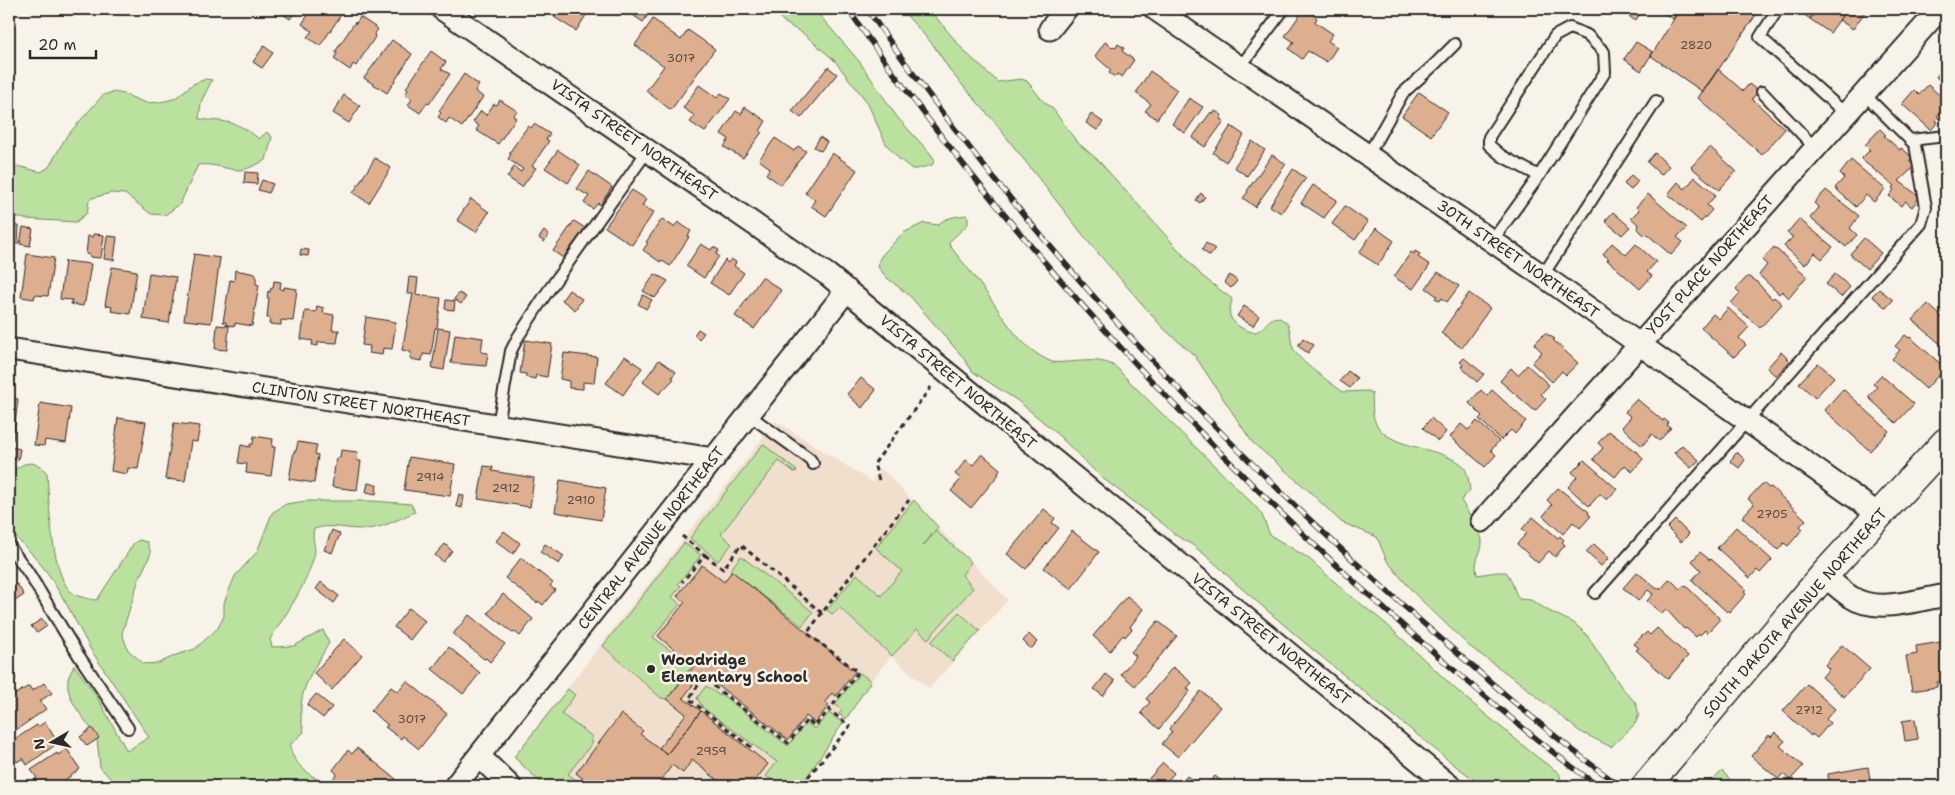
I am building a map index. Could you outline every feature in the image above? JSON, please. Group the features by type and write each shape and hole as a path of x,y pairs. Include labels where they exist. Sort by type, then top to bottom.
{"main road":[{"name":"SOUTH DAKOTA AVENUE NORTHEAST","path":"1646,786 1824,575 1877,515 1946,442"}],"street":[{"name":"VISTA STREET NORTHEAST","path":"442,9 828,275 1450,786"},
{"path":"1050,30 1066,9"},
{"name":"30TH STREET NORTHEAST","path":"1155,9 1543,275 1877,515"},
{"name":"YOST PLACE NORTHEAST","path":"1482,521 1940,9"},
{"name":"CENTRAL AVENUE NORTHEAST","path":"455,786 847,290"},
{"name":"CLINTON STREET NORTHEAST","path":"9,349 714,459"},
{"path":"1824,575 1851,598 1875,605 1946,595"},
{"path":"479,756 510,786"}],"lane":[{"path":"1240,68 1284,9"},
{"path":"1778,9 1760,37 1846,114"},
{"path":"1492,241 1539,176 1605,72 1604,52 1587,35 1570,28 1555,36 1489,137 1489,145 1502,156 1539,176"},
{"path":"1368,155 1403,92 1434,66 1455,44"},
{"path":"1762,92 1815,148"},
{"path":"1595,593 1921,224 1926,207 1915,145 1864,94"},
{"path":"1543,275 1656,101"},
{"path":"1911,140 1946,136"},
{"path":"498,425 511,351 518,337 546,294 648,150"},
{"path":"749,415 810,458 814,464"},
{"path":"9,546 28,572 79,656 128,728"}],"path":[{"path":"879,480 874,464 931,386"},
{"path":"752,748 690,699 703,678 788,743 807,720 815,726 858,672 807,633 909,500"},
{"path":"682,536 722,569 741,545 822,613"},
{"path":"682,582 705,555"},
{"path":"808,777 850,726 829,710"}],"shaded area":[{"path":"776,421 872,482 881,468 1008,600 929,689 891,656 871,681 801,786 543,786 513,757"}],"green space":[{"path":"772,9 814,9 859,61 897,117 930,153 935,160 932,165 912,169 899,159 886,144 867,102 834,60 804,34 785,23"},
{"path":"901,9 929,9 965,52 998,82 1021,79 1027,81 1043,101 1053,109 1077,142 1098,160 1202,276 1232,299 1230,316 1238,326 1254,332 1262,328 1271,319 1279,318 1283,320 1288,326 1296,354 1315,372 1343,392 1368,391 1372,393 1374,419 1384,433 1400,442 1448,457 1463,466 1470,490 1461,500 1482,540 1476,564 1477,575 1506,572 1519,599 1531,600 1574,623 1586,634 1622,688 1636,703 1639,715 1635,724 1611,747 1579,731 1519,682 1469,646 1414,593 1387,561 1377,537 1341,522 1308,490 1252,442 1195,356 1163,328 1091,245 992,119 951,72 934,46"},
{"path":"206,79 212,80 201,102 199,119 237,125 259,139 267,132 272,137 266,160 241,170 198,165 180,204 165,215 151,214 125,194 111,193 92,198 89,201 87,213 76,222 25,219 9,215 9,164 41,172 49,167 66,137 103,95 113,92 124,94 146,103 160,102 174,99 193,84"},
{"path":"966,215 968,224 949,242 950,246 1014,331 1030,349 1052,362 1098,361 1105,362 1118,369 1256,507 1262,515 1270,535 1308,558 1347,593 1384,622 1461,694 1559,773 1563,786 1483,786 1453,764 1312,649 1202,552 1174,534 1101,477 1053,430 1018,401 973,372 961,355 910,296 887,278 878,267 882,255 903,233 924,223 938,225 947,219"},
{"path":"763,444 797,471 794,472 779,461 721,534 732,544 718,561 690,538"},
{"path":"32,463 40,466 47,473 52,534 58,567 69,590 82,597 97,600 134,543 139,540 147,542 151,553 139,579 122,633 128,650 144,664 159,663 195,649 218,628 224,616 224,603 235,576 257,552 272,513 286,504 306,501 373,501 411,504 415,512 379,527 359,529 320,527 314,529 315,553 311,567 295,599 270,639 272,647 294,646 323,630 329,643 306,685 303,695 301,719 304,732 290,745 299,765 328,786 117,786 100,767 98,738 73,703 70,695 68,679 74,665 96,695 127,751 149,737 91,650 49,575 9,530 9,473 24,464"},
{"path":"914,500 938,527 923,546 936,531 971,562 962,575 973,588 928,639 917,629 892,656 840,608 832,614 827,610 857,574 881,596 902,571 876,548"},
{"path":"684,543 701,555 678,584 681,586 672,597 680,604 653,637 691,667 667,699 661,698 603,646"},
{"path":"741,556 813,612 802,626 730,570"},
{"path":"959,612 980,631 952,661 931,642"},
{"path":"860,673 871,681 846,719 839,714 842,710 835,704"},
{"path":"706,686 720,696 721,694 788,746 806,723 815,729 829,713 843,723 801,786 780,786 766,776 777,762 703,708 697,698"},
{"path":"568,689 575,695 561,714 593,737 590,740 593,742 568,774 584,786 544,786 514,757"},
{"path":"1722,771 1737,786 1707,786"}],"building":[{"path":"268,9 297,9 290,19 277,10 274,13"},
{"path":"312,9 345,9 320,46 307,37 312,31 302,24"},
{"path":"559,9 590,9 576,31 554,17"},
{"path":"624,9 652,9 643,22"},
{"path":"1304,9 1317,18 1315,22 1333,34 1328,41 1337,47 1327,62 1308,51 1302,59 1289,49 1294,42 1285,36"},
{"path":"1633,9 1644,9 1635,21 1629,16"},
{"path":"1658,9 1680,9 1673,19"},
{"path":"1680,9 1760,9 1703,92 1651,56"},
{"path":"1799,9 1817,9 1810,19"},
{"path":"1817,9 1847,9 1830,33 1810,19"},
{"path":"1847,9 1867,9 1853,29 1839,20"},
{"path":"360,17 378,29 374,35 375,37 356,66 353,64 350,70 334,59 337,53 335,52"},
{"path":"653,19 681,40 688,30 715,49 671,110 646,91 664,66 635,45"},
{"path":"392,40 412,54 387,93 364,78"},
{"path":"1105,42 1116,48 1118,44 1124,48 1122,51 1134,60 1122,77 1117,74 1115,77 1109,73 1111,70 1095,56"},
{"path":"1636,42 1653,52 1641,71 1624,59"},
{"path":"264,46 273,53 262,68 253,62"},
{"path":"431,51 446,62 441,69 450,74 429,104 427,103 420,113 408,105 412,99 405,94 408,90 406,88"},
{"path":"1946,65 1946,86 1936,77"},
{"path":"828,67 837,74 801,118 792,111"},
{"path":"1718,69 1743,91 1749,84 1758,91 1752,99 1785,129 1762,155 1698,98"},
{"path":"1150,71 1177,90 1157,119 1145,111 1151,104 1136,93"},
{"path":"464,74 479,85 475,91 483,97 462,127 449,118 446,123 438,117 441,113 439,111"},
{"path":"699,85 717,98 721,93 730,99 705,132 690,122 695,116 683,108"},
{"path":"1928,85 1946,101 1946,106 1937,116 1939,118 1936,121 1938,122 1931,130 1902,104 1914,90 1919,95"},
{"path":"1419,92 1448,112 1431,136 1402,116"},
{"path":"344,95 360,106 349,123 333,113"},
{"path":"1189,98 1203,107 1185,133 1172,124"},
{"path":"500,100 517,111 513,116 516,118 498,144 476,130 479,126 473,122 481,111 486,115 494,104 497,105"},
{"path":"745,107 766,121 760,131 762,132 743,158 724,147 729,139 721,134 736,111 741,114"},
{"path":"1215,111 1222,115 1220,119 1224,121 1205,147 1192,138 1211,112 1213,114"},
{"path":"1091,114 1103,122 1097,130 1086,123"},
{"path":"534,124 550,134 546,139 549,141 532,166 536,168 522,187 507,177 514,167 521,172 523,169 508,159 511,154 509,153 528,126 531,128"},
{"path":"1231,126 1244,135 1226,162 1213,153"},
{"path":"1880,129 1886,135 1884,136 1900,150 1901,148 1910,155 1911,159 1909,161 1915,166 1899,181 1920,197 1912,207 1905,201 1901,206 1889,196 1894,190 1892,188 1894,186 1861,159 1870,150 1865,145"},
{"path":"820,137 827,142 821,151 814,147"},
{"path":"775,138 794,151 798,146 806,151 781,185 766,174 770,168 759,160"},
{"path":"1252,141 1265,150 1247,176 1234,167"},
{"path":"1710,147 1736,171 1719,190 1691,167"},
{"path":"558,150 580,165 568,183 545,168"},
{"path":"832,153 857,170 826,216 811,206 815,200 805,193"},
{"path":"1655,153 1669,166 1661,175 1647,162"},
{"path":"1272,155 1286,164 1255,207 1243,198"},
{"path":"375,158 391,168 369,203 353,193"},
{"path":"1851,160 1885,189 1874,202 1866,195 1856,207 1835,188 1844,178 1840,174"},
{"path":"1293,169 1306,178 1281,213 1270,206"},
{"path":"589,171 612,187 600,205 598,203 593,209 584,203 589,196 577,189"},
{"path":"245,172 258,173 257,184 244,183"},
{"path":"1631,175 1638,181 1631,190 1624,184"},
{"path":"1695,177 1716,195 1707,205 1712,210 1701,222 1668,194 1678,182 1685,189"},
{"path":"262,180 273,184 269,193 258,190"},
{"path":"1313,185 1337,200 1324,218 1301,203"},
{"path":"632,190 646,199 642,206 654,212 632,245 605,227"},
{"path":"1826,190 1859,216 1850,228 1857,235 1846,247 1810,218 1819,208 1814,203"},
{"path":"1201,193 1205,197 1200,203 1196,200"},
{"path":"1648,194 1687,228 1677,237 1683,242 1671,255 1647,234 1645,236 1638,229 1639,225 1631,218 1639,210 1636,207"},
{"path":"471,199 489,212 476,232 457,220"},
{"path":"1345,206 1368,222 1355,240 1332,224"},
{"path":"1613,212 1630,227 1622,235 1605,221"},
{"path":"662,219 674,227 678,222 691,231 670,266 661,260 660,262 643,250 648,243 646,242"},
{"path":"1799,219 1833,247 1822,259 1815,253 1805,265 1784,246 1793,237 1787,233"},
{"path":"574,221 585,228 563,258 553,251"},
{"path":"9,225 19,226 18,244 9,243"},
{"path":"23,227 33,229 30,246 20,244"},
{"path":"1376,228 1394,241 1378,265 1359,253"},
{"path":"544,231 549,235 544,242 539,238"},
{"path":"93,234 104,235 101,258 90,257 90,255 86,254 88,236 93,237"},
{"path":"107,236 117,237 114,260 104,259"},
{"path":"1864,238 1881,253 1867,269 1850,254"},
{"path":"1206,243 1215,249 1210,256 1202,250"},
{"path":"1612,243 1626,255 1636,244 1656,262 1647,272 1652,276 1640,289 1607,260 1609,259 1603,254"},
{"path":"701,244 711,250 713,247 719,250 716,254 719,256 704,278 686,266"},
{"path":"1774,247 1807,276 1789,298 1782,291 1779,294 1759,275 1767,265 1762,260"},
{"path":"301,249 309,250 308,256 300,255"},
{"path":"1415,251 1420,254 1418,257 1430,265 1413,289 1394,277 1411,252 1414,254"},
{"path":"27,254 54,258 48,296 35,295 34,299 21,297"},
{"path":"194,254 220,258 211,323 184,320"},
{"path":"731,259 736,262 734,266 744,273 729,295 710,283 725,260 728,263"},
{"path":"65,261 91,264 83,306 71,304 72,300 60,299"},
{"path":"112,267 137,271 130,314 111,311 112,307 105,305"},
{"path":"235,270 256,274 256,284 259,285 252,326 235,323 235,326 226,325 226,322 223,322 230,280 234,281"},
{"path":"1438,272 1459,286 1447,302 1442,298 1440,301 1435,298 1437,296 1426,288"},
{"path":"149,273 176,277 169,323 143,319"},
{"path":"655,274 668,281 655,298 643,291"},
{"path":"1835,274 1850,287 1841,297 1826,284"},
{"path":"1230,275 1237,281 1231,288 1224,282"},
{"path":"409,277 418,278 416,295 441,298 431,355 423,354 422,361 410,359 411,352 402,350 413,294 407,294"},
{"path":"762,277 781,290 754,329 735,316"},
{"path":"1747,277 1756,281 1772,299 1774,297 1782,304 1760,328 1731,303 1740,293 1736,289"},
{"path":"274,281 281,282 280,289 284,290 284,287 297,289 293,321 281,320 281,325 269,324 270,318 267,318 268,291 270,292 271,288 273,288"},
{"path":"1879,289 1893,300 1886,308 1872,296"},
{"path":"569,290 582,299 575,310 562,300"},
{"path":"459,293 466,297 461,304 454,299"},
{"path":"1469,293 1490,308 1462,348 1441,333"},
{"path":"643,295 652,300 646,309 638,304"},
{"path":"446,300 455,301 454,310 445,309"},
{"path":"1928,304 1943,318 1944,315 1946,317 1946,349 1913,320"},
{"path":"317,306 324,308 323,313 334,315 332,330 339,330 337,343 318,342 318,346 312,345 313,341 301,339 305,311 316,312"},
{"path":"1244,306 1259,316 1253,326 1237,316"},
{"path":"1728,308 1749,327 1739,338 1746,345 1734,357 1701,328 1713,314 1719,319"},
{"path":"366,317 396,322 392,349 383,348 382,355 369,353 370,346 362,345"},
{"path":"217,325 229,326 227,350 215,349"},
{"path":"438,328 450,330 444,370 432,368"},
{"path":"698,329 704,333 699,339 694,335"},
{"path":"1545,333 1555,339 1553,340 1578,363 1566,375 1562,371 1552,382 1532,363 1542,352 1534,344"},
{"path":"455,334 483,338 481,352 488,353 486,366 451,363"},
{"path":"1905,335 1910,337 1945,368 1926,389 1892,359 1900,350 1895,346"},
{"path":"1303,338 1314,345 1308,353 1298,346"},
{"path":"525,340 552,344 547,377 536,375 535,379 520,373"},
{"path":"1781,352 1790,361 1776,376 1767,368"},
{"path":"564,353 597,357 594,383 583,382 583,389 569,388 569,381 560,379"},
{"path":"625,356 642,368 623,395 606,383"},
{"path":"1464,358 1484,374 1477,382 1461,367 1463,364 1460,362"},
{"path":"659,360 676,372 672,377 674,379 659,394 643,382"},
{"path":"1818,363 1834,377 1815,398 1799,383"},
{"path":"1527,365 1549,385 1541,394 1546,399 1535,411 1500,381 1511,368 1518,375"},
{"path":"1348,371 1357,378 1350,388 1340,381"},
{"path":"1881,375 1914,404 1896,423 1868,397 1877,387 1873,384"},
{"path":"861,378 876,390 862,408 847,394"},
{"path":"1843,389 1889,431 1870,451 1824,410"},
{"path":"1481,390 1487,396 1492,390 1526,421 1515,434 1511,430 1501,440 1479,419 1482,416 1469,403"},
{"path":"9,397 18,399 13,440 9,440"},
{"path":"1637,399 1663,421 1664,419 1669,423 1667,425 1671,428 1659,441 1652,434 1642,446 1622,427 1631,417 1625,412"},
{"path":"40,403 71,408 66,443 45,440 44,446 34,445"},
{"path":"118,418 146,422 138,469 128,468 127,474 111,471"},
{"path":"1431,418 1446,432 1438,441 1423,428"},
{"path":"1477,421 1499,441 1491,450 1496,455 1485,467 1450,437 1461,424 1468,430"},
{"path":"174,423 200,426 197,442 191,441 185,481 165,479"},
{"path":"1609,431 1637,451 1643,459 1632,472 1625,465 1615,477 1593,459 1603,448 1598,443"},
{"path":"254,436 273,439 272,447 275,447 271,476 246,473 247,464 238,463 241,445 250,447 250,444 253,444"},
{"path":"298,442 317,445 315,454 318,455 314,483 289,479 294,451 296,451"},
{"path":"1682,445 1699,460 1691,468 1674,453"},
{"path":"12,447 20,449 18,460 10,458"},
{"path":"341,450 358,452 357,461 361,461 357,490 332,487 336,458 340,458"},
{"path":"1737,452 1745,460 1739,468 1730,461"},
{"path":"982,454 1000,469 999,474 971,508 951,491 961,479 955,474 966,460 973,465"},
{"path":"409,457 455,464 450,496 404,490"},
{"path":"1584,460 1617,489 1607,500 1600,494 1589,506 1568,487 1577,477 1572,472"},
{"path":"484,466 493,467 492,471 534,478 530,507 478,499"},
{"path":"560,480 606,488 601,520 555,512"},
{"path":"368,483 377,485 376,494 366,492"},
{"path":"1763,483 1769,488 1771,487 1806,520 1800,526 1803,529 1788,546 1784,543 1778,550 1742,517 1754,504 1748,499"},
{"path":"1558,488 1589,512 1588,514 1591,516 1580,528 1573,522 1563,534 1543,516 1552,505 1547,500"},
{"path":"459,494 464,496 462,508 456,506"},
{"path":"1044,509 1055,518 1052,523 1059,528 1026,569 1007,554"},
{"path":"1533,517 1558,538 1560,536 1564,540 1562,542 1565,545 1555,557 1549,551 1538,563 1517,544 1527,533 1522,529"},
{"path":"1675,520 1689,534 1681,542 1667,528"},
{"path":"1736,527 1772,560 1760,573 1757,570 1750,578 1717,548"},
{"path":"332,530 340,534 332,553 324,550"},
{"path":"504,531 520,543 513,554 496,541"},
{"path":"1072,531 1099,552 1071,589 1044,568"},
{"path":"445,544 452,551 443,562 435,555"},
{"path":"545,544 564,556 559,564 540,552"},
{"path":"1594,544 1609,558 1601,566 1586,552"},
{"path":"1700,552 1711,559 1746,590 1744,592 1746,594 1730,612 1728,610 1727,612 1692,580 1701,570 1692,561"},
{"path":"521,558 553,583 550,586 555,590 543,605 538,601 537,603 505,578"},
{"path":"702,565 724,582 732,571 855,672 836,696 832,693 825,702 829,705 815,723 806,716 788,740 702,673 683,698 701,711 667,754 659,748 686,714 667,699 694,666 658,636 685,602 677,596"},
{"path":"1637,572 1657,589 1659,587 1660,590 1670,579 1680,589 1685,585 1720,619 1707,633 1705,630 1696,637 1686,628 1684,629 1666,609 1662,614 1647,601 1653,594 1648,590 1638,601 1623,588"},
{"path":"321,582 339,596 334,603 316,589"},
{"path":"17,584 24,595 9,605 9,589"},
{"path":"503,594 533,619 520,636 515,632 513,633 488,613"},
{"path":"1127,596 1143,609 1130,627 1132,629 1125,637 1123,635 1110,651 1093,636"},
{"path":"409,608 425,621 410,640 394,627"},
{"path":"469,615 505,644 490,662 453,634"},
{"path":"42,619 47,626 37,633 31,626"},
{"path":"1158,621 1177,636 1135,686 1121,674 1136,656 1131,652"},
{"path":"1657,628 1688,656 1668,679 1636,650 1639,648 1634,644 1647,632 1650,635"},
{"path":"1029,634 1037,642 1031,649 1023,641"},
{"path":"344,639 362,655 332,690 314,673"},
{"path":"1941,642 1945,667 1942,667 1944,681 1937,682 1937,687 1912,691 1906,656 1917,654 1916,646"},
{"path":"1842,645 1870,669 1844,697 1822,677 1829,669 1825,665"},
{"path":"449,647 480,673 463,694 432,669"},
{"path":"1173,667 1192,683 1187,688 1190,691 1159,729 1141,713 1150,702 1146,699"},
{"path":"9,668 16,679 9,684"},
{"path":"1106,674 1115,681 1103,696 1094,689"},
{"path":"407,681 447,714 419,749 403,736 401,739 385,727 388,725 371,711 391,687 398,692"},
{"path":"44,683 52,693 40,701 46,709 9,735 9,698 29,686 32,691"},
{"path":"9,684 13,689 9,692"},
{"path":"1807,684 1835,709 1826,719 1830,723 1817,738 1812,734 1811,736 1783,711"},
{"path":"1201,691 1220,707 1178,757 1162,744 1172,732 1169,729"},
{"path":"316,694 332,707 323,718 307,705"},
{"path":"701,711 768,764 751,786 725,786 692,760 683,773 672,765 663,778 673,786 592,786 576,773 621,714 643,731 640,734 667,754"},
{"path":"1915,719 1918,739 1905,741 1902,721"},
{"path":"45,722 58,743 27,765 23,758 17,762 9,750 16,746 12,741"},
{"path":"92,728 99,738 87,746 80,737"},
{"path":"1775,732 1785,741 1780,746 1803,766 1790,780 1783,774 1778,779 1751,756 1769,735 1771,737"},
{"path":"357,748 396,779 390,786 341,786 332,780 337,774 333,770 348,750 352,754"},
{"path":"67,749 80,769 57,786 36,786 32,781 37,778 31,770 57,753 58,755"},
{"path":"1163,763 1174,773 1163,786 1142,786"},
{"path":"1868,767 1871,786 1829,786 1828,774"},
{"path":"1187,776 1201,786 1179,786"},
{"path":"1215,776 1228,786 1205,786"}],"railway":[{"path":"848,9 932,125 1022,236 1165,396 1302,533 1392,616 1507,715 1598,786"},
{"path":"867,9 927,93 1057,254 1198,409 1346,554 1423,623 1544,727 1620,786"}],"place":[{"name":"Woodridge Elementary School","path":"651,669"}]}
